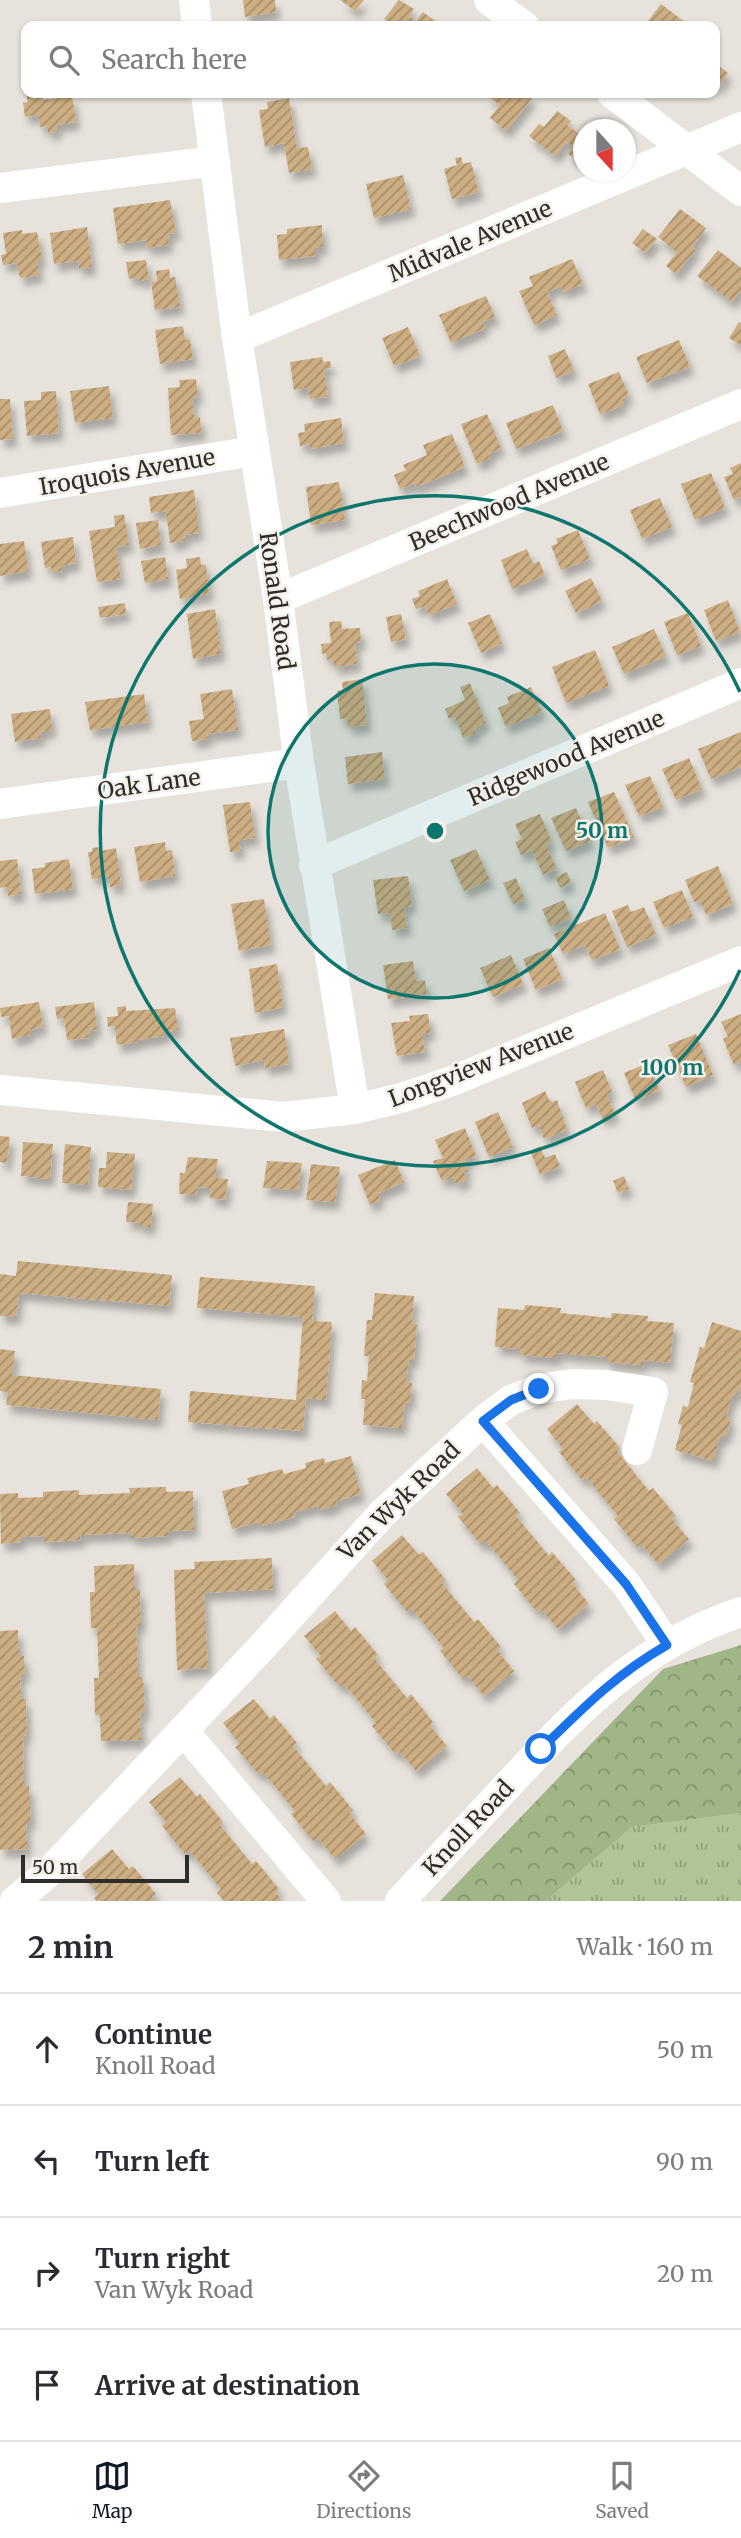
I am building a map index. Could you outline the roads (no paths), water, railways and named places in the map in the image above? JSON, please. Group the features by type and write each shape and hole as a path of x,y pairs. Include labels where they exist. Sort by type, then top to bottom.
{"street":[{"path":"194,0 196,21"},
{"path":"489,0 517,21"},
{"name":"Ronald Road","path":"207,98 237,338 278,599 299,763 355,1109"},
{"path":"619,98 741,191"},
{"name":"Midvale Avenue","path":"237,338 741,127"},
{"path":"0,188 215,161"},
{"name":"Beechwood Avenue","path":"278,599 741,404"},
{"name":"Iroquois Avenue","path":"0,493 254,451"},
{"name":"Ridgewood Avenue","path":"314,865 741,683"},
{"name":"Oak Lane","path":"0,804 299,763"},
{"name":"Longview Avenue","path":"0,1090 284,1117 355,1109 401,1098 455,1080 741,961"},
{"name":"Van Wyk Road","path":"15,1901 49,1872 263,1646 382,1514 483,1421 511,1400 539,1389 572,1384 606,1385 653,1392 638,1450"},
{"path":"483,1421 626,1584 667,1645"},
{"name":"Knoll Road","path":"400,1901 541,1749 602,1689 638,1662 667,1645 719,1619 741,1612"},
{"path":"183,1730 326,1901"}]}
